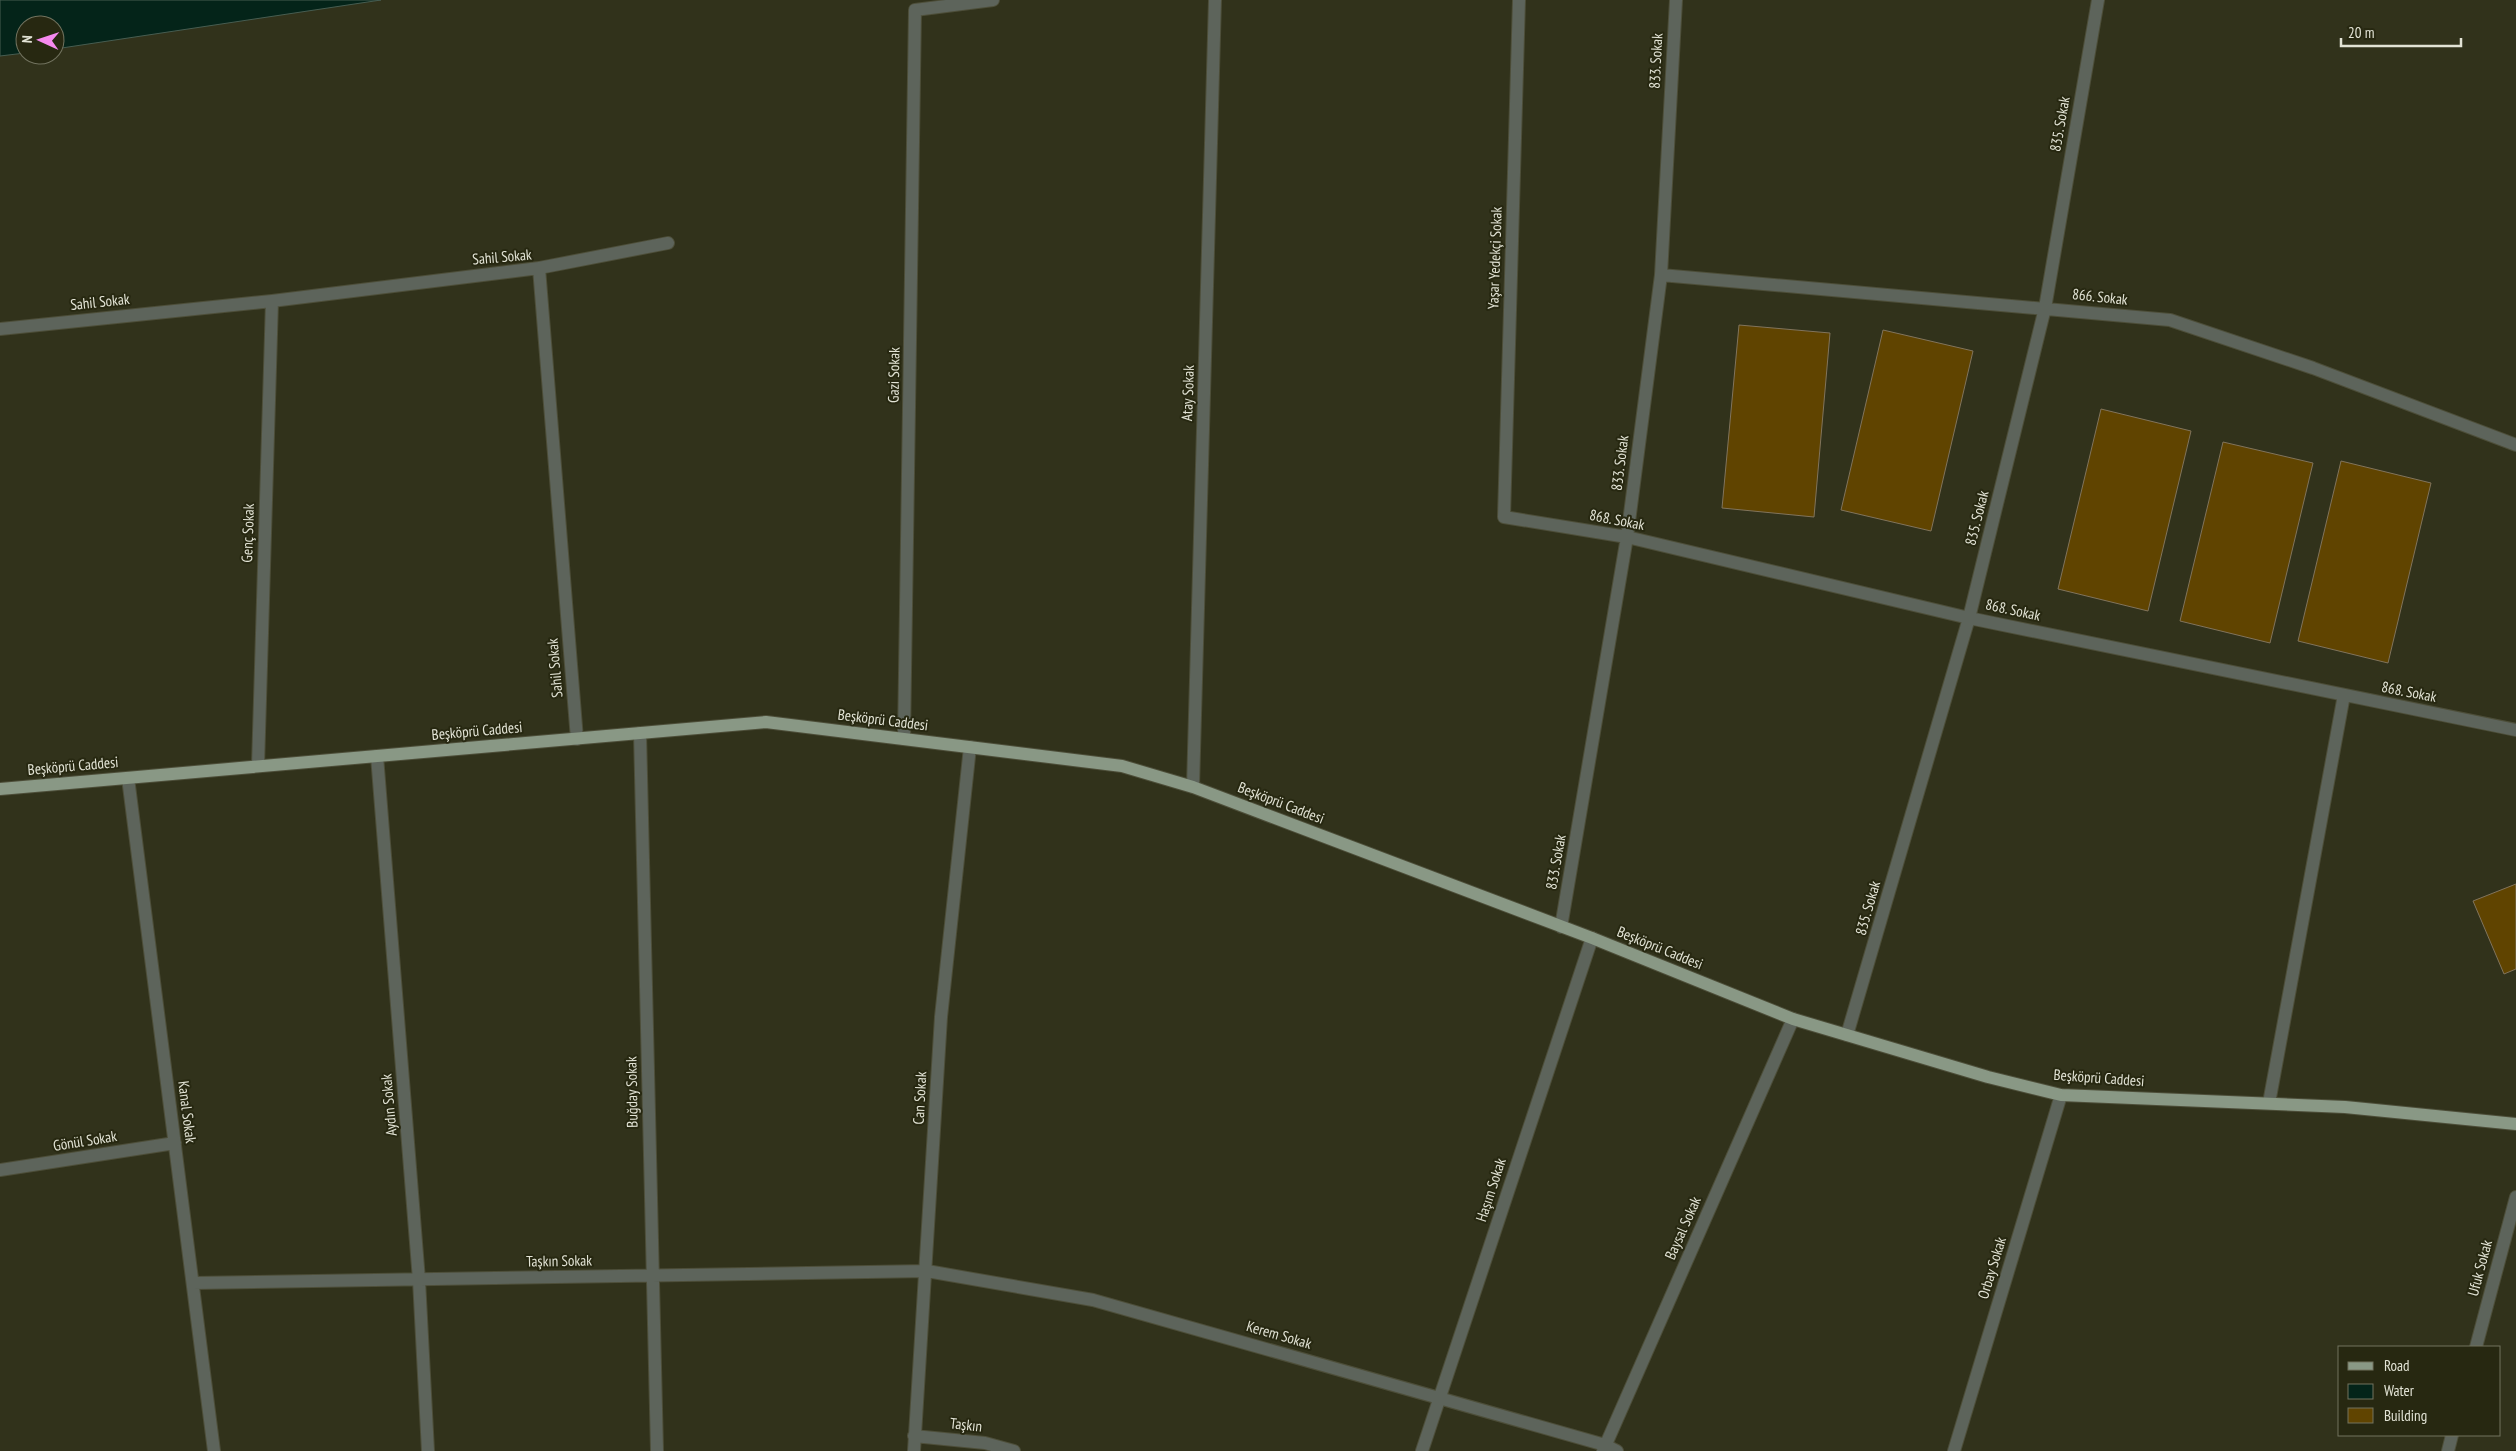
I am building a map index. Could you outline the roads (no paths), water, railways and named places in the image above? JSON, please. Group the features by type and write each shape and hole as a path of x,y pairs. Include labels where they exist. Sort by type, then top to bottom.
{"main road":[{"name":"Beşköprü Caddesi","path":"0,789 766,722 1122,766 1193,787 1561,926 1793,1019 1988,1076 2061,1095 2345,1107 2516,1124"}],"street":[{"name":"Gazi Sokak","path":"904,739 915,10 993,0"},
{"name":"Atay Sokak","path":"1193,787 1215,0"},
{"name":"Yaşar Yedekçi Sokak","path":"1504,517 1519,0"},
{"name":"833. Sokak","path":"1561,926 1627,538 1661,275 1676,0"},
{"name":"835. Sokak","path":"1847,1035 1969,618 2045,308 2098,0"},
{"path":"539,268 668,243"},
{"name":"Sahil Sokak","path":"0,329 272,301 539,268 577,739"},
{"name":"866. Sokak","path":"1661,275 2170,320 2313,368 2516,445"},
{"name":"Genç Sokak","path":"258,766 272,301"},
{"name":"868. Sokak","path":"1504,517 1627,538 1969,618 2516,730"},
{"path":"2269,1104 2344,695"},
{"name":"Buğday Sokak","path":"640,733 656,1451"},
{"name":"Can Sokak","path":"914,1451 927,1271 941,1017 970,747"},
{"name":"Aydın Sokak","path":"377,756 420,1280 428,1451"},
{"name":"Kanal Sokak","path":"128,778 214,1451"},
{"name":"Haşım Sokak","path":"1422,1451 1592,938"},
{"name":"Baysal Sokak","path":"1608,1449 1793,1019"},
{"name":"Orbay Sokak","path":"1954,1451 2061,1095"},
{"name":"Gönül Sokak","path":"0,1170 175,1143"},
{"name":"Ufuk Sokak","path":"2476,1346 2516,1197"},
{"name":"Taşkın Sokak","path":"193,1284 927,1271"},
{"name":"Kerem Sokak","path":"927,1271 1093,1300 1440,1397 1608,1449"},
{"name":"Taşkın","path":"914,1436 985,1444 1014,1451"},
{"path":"2448,1451 2452,1436"}],"water":[{"path":"0,0 381,0 65,47 65,15 15,15 15,54 0,56"}]}
